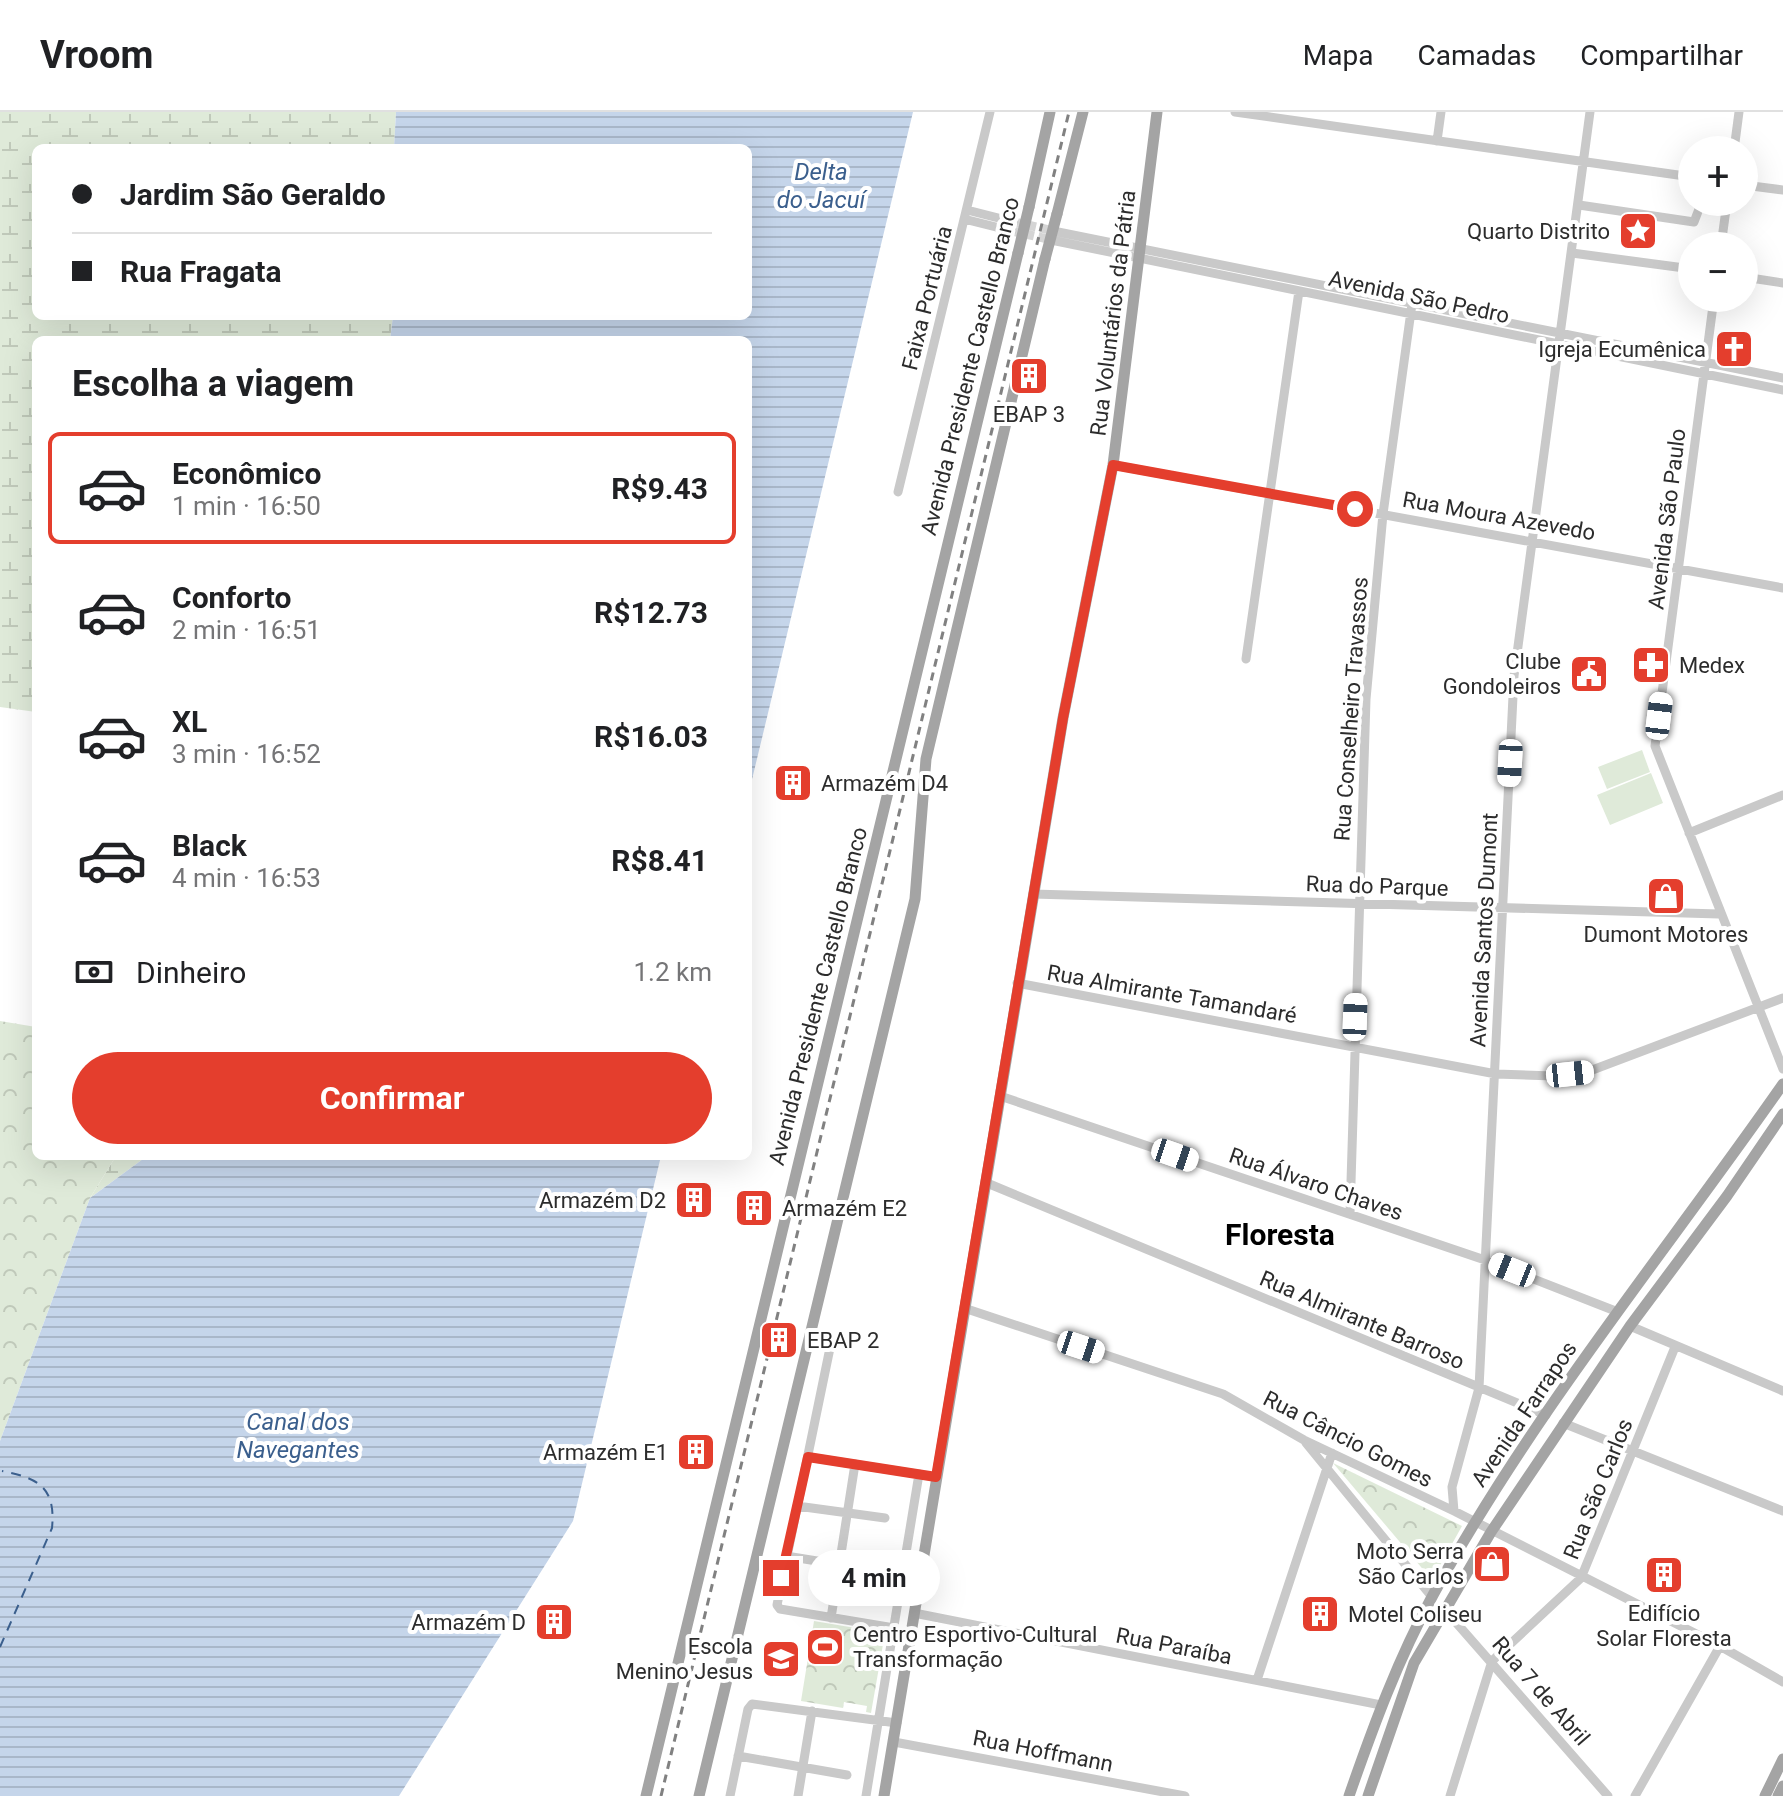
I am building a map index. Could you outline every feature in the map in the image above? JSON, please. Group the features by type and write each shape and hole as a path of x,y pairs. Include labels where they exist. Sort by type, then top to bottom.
{"main road":[{"name":"Avenida Presidente Castello Branco","path":"646,1796 1050,112"},
{"path":"701,1792 915,899 926,759 1083,112"},
{"name":"Rua Voluntários da Pátria","path":"884,1796 967,1309 1017,983 1063,718 1113,465 1142,254 1157,112"},
{"name":"Avenida Farrapos","path":"1349,1796 1381,1705 1432,1597 1475,1522 1618,1312 1783,1084"},
{"name":"Avenida Farrapos","path":"1368,1796 1414,1663 1491,1532 1630,1326 1727,1196 1783,1114"},
{"path":"1765,1796 1783,1759"},
{"path":"1778,1796 1783,1786"}],"street":[{"name":"Faixa Portuária","path":"898,492 990,112"},
{"path":"1235,112 1311,117 1437,141 1678,175"},
{"path":"1437,141 1441,112"},
{"name":"Avenida Santos Dumont","path":"1454,1511 1452,1487 1479,1388 1514,676 1590,112"},
{"path":"1736,136 1739,112"},
{"path":"1565,159 1582,180"},
{"path":"1758,187 1783,190"},
{"path":"1579,205 1694,222 1696,216"},
{"path":"966,214 1013,227"},
{"path":"1057,236 1142,254"},
{"path":"1572,253 1678,267"},
{"name":"Avenida São Pedro","path":"1142,254 1299,291 1541,329 1783,378"},
{"name":"Avenida São Pedro","path":"1142,254 1783,390"},
{"path":"1758,279 1783,283"},
{"path":"1246,659 1299,291"},
{"name":"Rua Conselheiro Travassos","path":"1350,1214 1366,699 1383,514 1411,309"},
{"path":"1541,329 1556,322 1565,310"},
{"name":"Avenida São Paulo","path":"1689,833 1655,746 1712,312"},
{"name":"Rua Moura Azevedo","path":"1113,465 1783,588"},
{"path":"1783,795 1689,833 1783,1069"},
{"name":"Rua do Parque","path":"1033,894 1719,914"},
{"name":"Rua Almirante Tamandaré","path":"1017,983 1496,1074 1554,1076 1614,1065 1783,998"},
{"name":"Rua Álvaro Chaves","path":"1000,1096 1485,1260 1618,1312"},
{"name":"Rua Almirante Barroso","path":"987,1183 1546,1415"},
{"name":"Rua Câncio Gomes","path":"967,1309 1223,1394 1304,1440 1454,1511 1720,1646 1783,1682"},
{"path":"1630,1326 1783,1391"},
{"name":"Rua São Carlos","path":"1450,1796 1492,1661 1581,1578 1675,1347"},
{"path":"830,1348 777,1605 780,1609 894,1628"},
{"path":"1563,1423 1783,1511"},
{"path":"1304,1440 1432,1597"},
{"path":"1257,1680 1332,1453"},
{"path":"808,1457 936,1477"},
{"path":"831,1618 855,1464"},
{"path":"866,1796 919,1474"},
{"path":"797,1506 885,1518"},
{"path":"786,1556 885,1572"},
{"name":"Rua 7 de Abril","path":"1446,1611 1608,1796"},
{"name":"Rua Paraíba","path":"914,1613 1381,1705"},
{"path":"1635,1796 1720,1646"},
{"path":"730,1796 748,1709 752,1704 897,1723"},
{"path":"798,1796 812,1711"},
{"name":"Rua Hoffmann","path":"894,1742 1185,1796"},
{"path":"738,1756 847,1775"}],"green space":[{"path":"0,112 396,112 394,144 32,144 32,320 392,320 390,336 32,336 32,711 0,707"},
{"path":"1642,750 1650,772 1607,789 1598,767"},
{"path":"1651,773 1663,803 1610,825 1597,795"},
{"path":"0,1021 32,1026 32,1160 114,1160 90,1198 0,1441"},
{"path":"114,1160 142,1160 90,1198"},
{"path":"1333,1463 1462,1526 1432,1580"},
{"path":"814,1621 885,1633 871,1713 866,1712 867,1706 844,1702 843,1708 801,1701"}],"water":[{"name":"Delta do Jacuí","path":"396,112 913,112 752,779 752,336 390,336 392,320 752,320 752,144 394,144"},
{"name":"Canal dos Navegantes","path":"142,1160 660,1160 573,1521 399,1796 0,1796 0,1441 90,1198"}],"ferry route":[{"path":"0,1647 52,1528 51,1503 42,1487 26,1477 2,1471"}],"tunnel":[{"path":"1014,222 1058,232"},
{"path":"1012,231 1056,241"}],"railway":[{"path":"661,1796 1069,112"}],"place":[{"name":"Quarto Distrito","path":"1638,231"},
{"name":"Igreja Ecumênica","path":"1734,349"},
{"name":"EBAP 3","path":"1029,376"},
{"name":"Medex","path":"1651,665"},
{"name":"Clube Gondoleiros","path":"1589,674"},
{"name":"Armazém D4","path":"793,783"},
{"name":"Dumont Motores","path":"1666,896"},
{"name":"Armazém D2","path":"694,1200"},
{"name":"Armazém E2","path":"754,1208"},
{"name":"EBAP 2","path":"779,1340"},
{"name":"Armazém E1","path":"696,1452"},
{"name":"Moto Serra São Carlos","path":"1492,1564"},
{"name":"Edifício Solar Floresta","path":"1664,1575"},
{"name":"Motel Coliseu","path":"1320,1614"},
{"name":"Armazém D","path":"554,1622"},
{"name":"Centro Esportivo-Cultural Transformação","path":"825,1647"},
{"name":"Escola Menino Jesus","path":"781,1659"}],"district":[{"name":"Floresta","path":"1280,1234"}],"route":[{"path":"781,1578 808,1457 936,1477 967,1309 1017,983 1063,718 1113,465 1355,509"}]}
